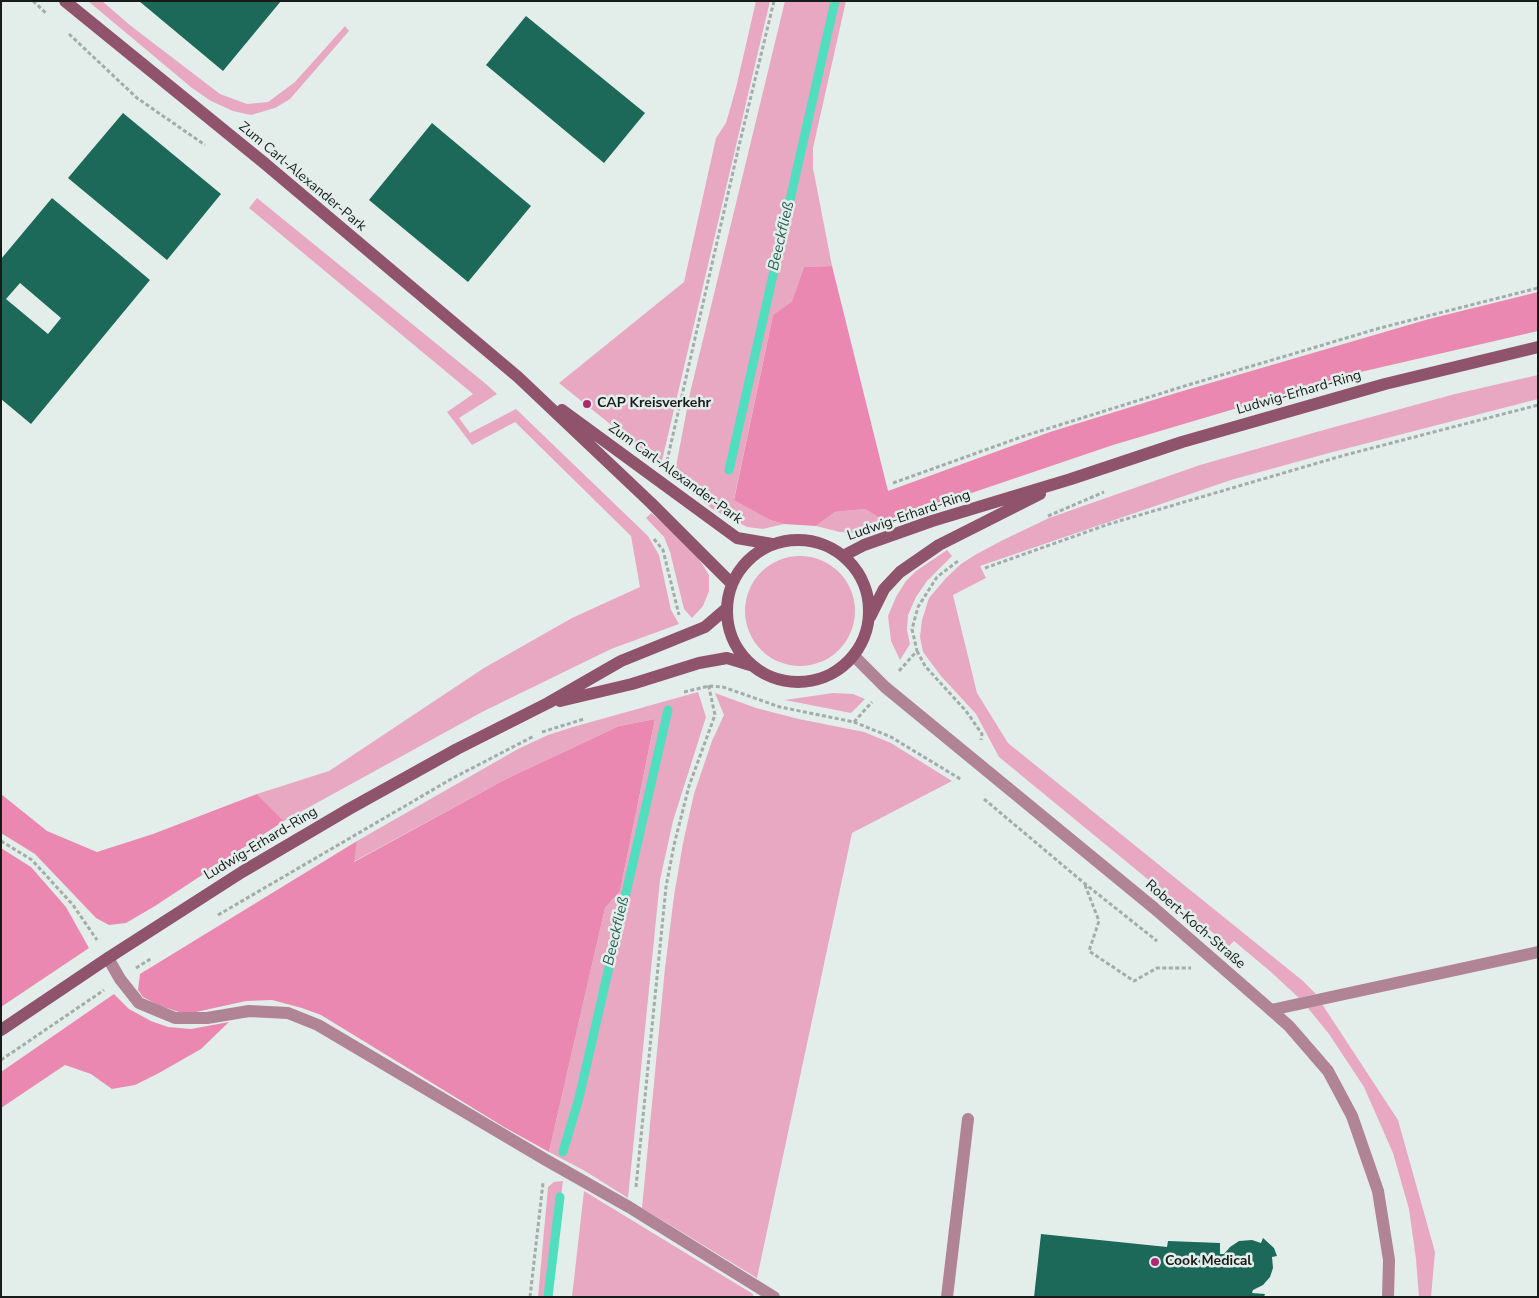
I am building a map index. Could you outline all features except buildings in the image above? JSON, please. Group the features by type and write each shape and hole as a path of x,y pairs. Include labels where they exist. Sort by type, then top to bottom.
{"main road":[{"name":"Zum Carl-Alexander-Park","path":"65,1 263,162 518,378 651,503 732,584"},
{"name":"Ludwig-Erhard-Ring","path":"843,556 864,545 932,521 1071,479 1182,442 1385,384 1538,347"},
{"name":"Zum Carl-Alexander-Park","path":"518,378 737,538 772,544"},
{"name":"Ludwig-Erhard-Ring","path":"869,619 884,589 900,572 939,545 1071,479"},
{"path":"791,540 809,540 827,546 843,556 859,574 868,596 869,619 864,639 854,656 836,672 815,680 792,683 770,677 750,665 737,648 728,629 726,608 732,584 748,560 772,544 791,540"},
{"name":"Ludwig-Erhard-Ring","path":"1,1030 108,958 242,872 349,809 457,749 548,703 621,661 704,627 726,608"},
{"name":"Ludwig-Erhard-Ring","path":"548,703 632,684 699,663 727,658 750,665"}],"street":[{"name":"Robert-Koch-Straße","path":"854,656 885,687 1154,908 1271,1010 1289,1026 1328,1071 1352,1116 1378,1191 1389,1260 1388,1297"},
{"path":"1271,1010 1538,952"},
{"path":"108,958 120,979 139,1003 175,1018 206,1018 249,1011 288,1013 318,1026 546,1160 629,1206 774,1297"},
{"path":"947,1297 968,1119"}],"path":[{"path":"33,1 48,14"},
{"path":"663,484 738,150 774,1"},
{"path":"62,28 137,98 210,148"},
{"path":"893,483 1024,436 1188,385 1380,328 1538,288"},
{"path":"986,568 1109,524 1345,455 1538,405"},
{"path":"1044,517 1107,491"},
{"path":"651,534 663,550 678,614 687,634"},
{"path":"964,556 937,577 918,607 912,629 916,650 925,666 966,710 982,734 980,765"},
{"path":"854,722 916,650"},
{"path":"629,1206 636,1192 666,886 689,786 715,715 709,686 699,663"},
{"path":"680,693 709,686 723,687 780,707 854,722 891,737 962,780"},
{"path":"214,917 454,778 545,731 589,718"},
{"path":"984,798 1084,884 1161,945"},
{"path":"1,841 32,860 50,879 73,905 108,958"},
{"path":"1084,884 1099,921 1089,951 1134,981 1157,968 1191,968 1184,962"},
{"path":"1,1060 158,953"},
{"path":"530,1297 546,1160"}],"shaded area":[{"path":"88,1 102,1 131,26 220,94 247,104 268,102 295,82 345,26 349,31 290,99 275,108 251,115 233,111 211,101 192,88"},
{"path":"756,1 770,1 661,465 559,383 684,282 716,138 726,123"},
{"path":"785,1 846,1 813,148 813,168 832,266 804,267 792,301 773,315 734,499 770,520 784,524 763,529 747,527 712,509 674,477 690,393"},
{"path":"257,198 497,394 459,418 470,433 516,409 648,536 659,555 671,610 679,624 611,649 482,712 284,821 257,794 329,771 484,668 572,618 640,587 631,536 515,422 472,445 447,412 473,394 249,208"},
{"path":"832,266 888,491 1050,432 1176,393 1429,319 1538,292 1538,331 1352,374 1113,445 886,522 865,509 835,512 816,526 784,524 770,520 734,500 773,315 792,301 804,267"},
{"path":"1538,375 1538,399 1231,480 980,566 986,578 953,595 977,693 1008,743 1303,981 1316,994 1299,998 1234,941 1229,946 999,757 976,714 941,676 923,652 920,637 922,620 929,598 946,578 961,564 975,555 1049,518 1200,465 1455,394"},
{"path":"865,509 886,522 869,531 855,533 840,532 816,526 835,512"},
{"path":"651,513 692,548 709,575 709,591 703,606 692,618 684,609 670,552 664,537 646,518"},
{"path":"947,550 952,556 927,581 916,597 908,615 907,630 910,644 900,660 891,641 888,616 896,597 906,581 916,571"},
{"path":"800,556 821,560 839,572 851,590 855,611 851,632 839,650 821,662 800,666 779,662 761,650 749,632 745,611 749,590 761,572 779,560"},
{"path":"698,692 706,717 673,821 660,880 628,1198 585,1171 549,1152 605,908 620,891 655,719 619,726 506,779 353,862 357,841 518,749 548,735 573,727"},
{"path":"715,693 756,708 864,732 891,743 952,781 852,833 757,1278 642,1208 665,968 674,896 694,794 712,741 724,715"},
{"path":"833,693 853,694 865,699 851,713 785,700"},
{"path":"655,719 620,891 605,908 549,1152 504,1127 321,1015 272,1000 246,1001 196,1012 182,1013 158,1005 143,997 138,990 140,974 357,841 354,862 506,779 619,726"},
{"path":"1,794 47,831 97,852 153,834 257,794 284,821 126,923 109,925 96,918 35,854 1,833"},
{"path":"1,848 31,867 66,907 89,948 1,1007"},
{"path":"114,994 129,1009 151,1021 168,1027 191,1029 229,1022 201,1049 135,1085 112,1089 91,1074 65,1065 1,1108 1,1072"},
{"path":"1322,1004 1398,1120 1435,1252 1431,1297 1419,1297 1409,1209 1393,1153 1364,1087 1329,1034 1307,1007"},
{"path":"563,1181 548,1297 538,1297 548,1187 554,1182"},
{"path":"584,1191 753,1294 753,1297 572,1297"}],"waterway":[{"name":"Beeckfließ","path":"729,470 835,1"},
{"name":"Beeckfließ","path":"563,1152 579,1098 668,710"},
{"name":"Beeckfließ","path":"548,1297 560,1197"}],"place":[{"name":"CAP Kreisverkehr","path":"587,404"},
{"name":"Cook Medical","path":"1155,1262"}]}
